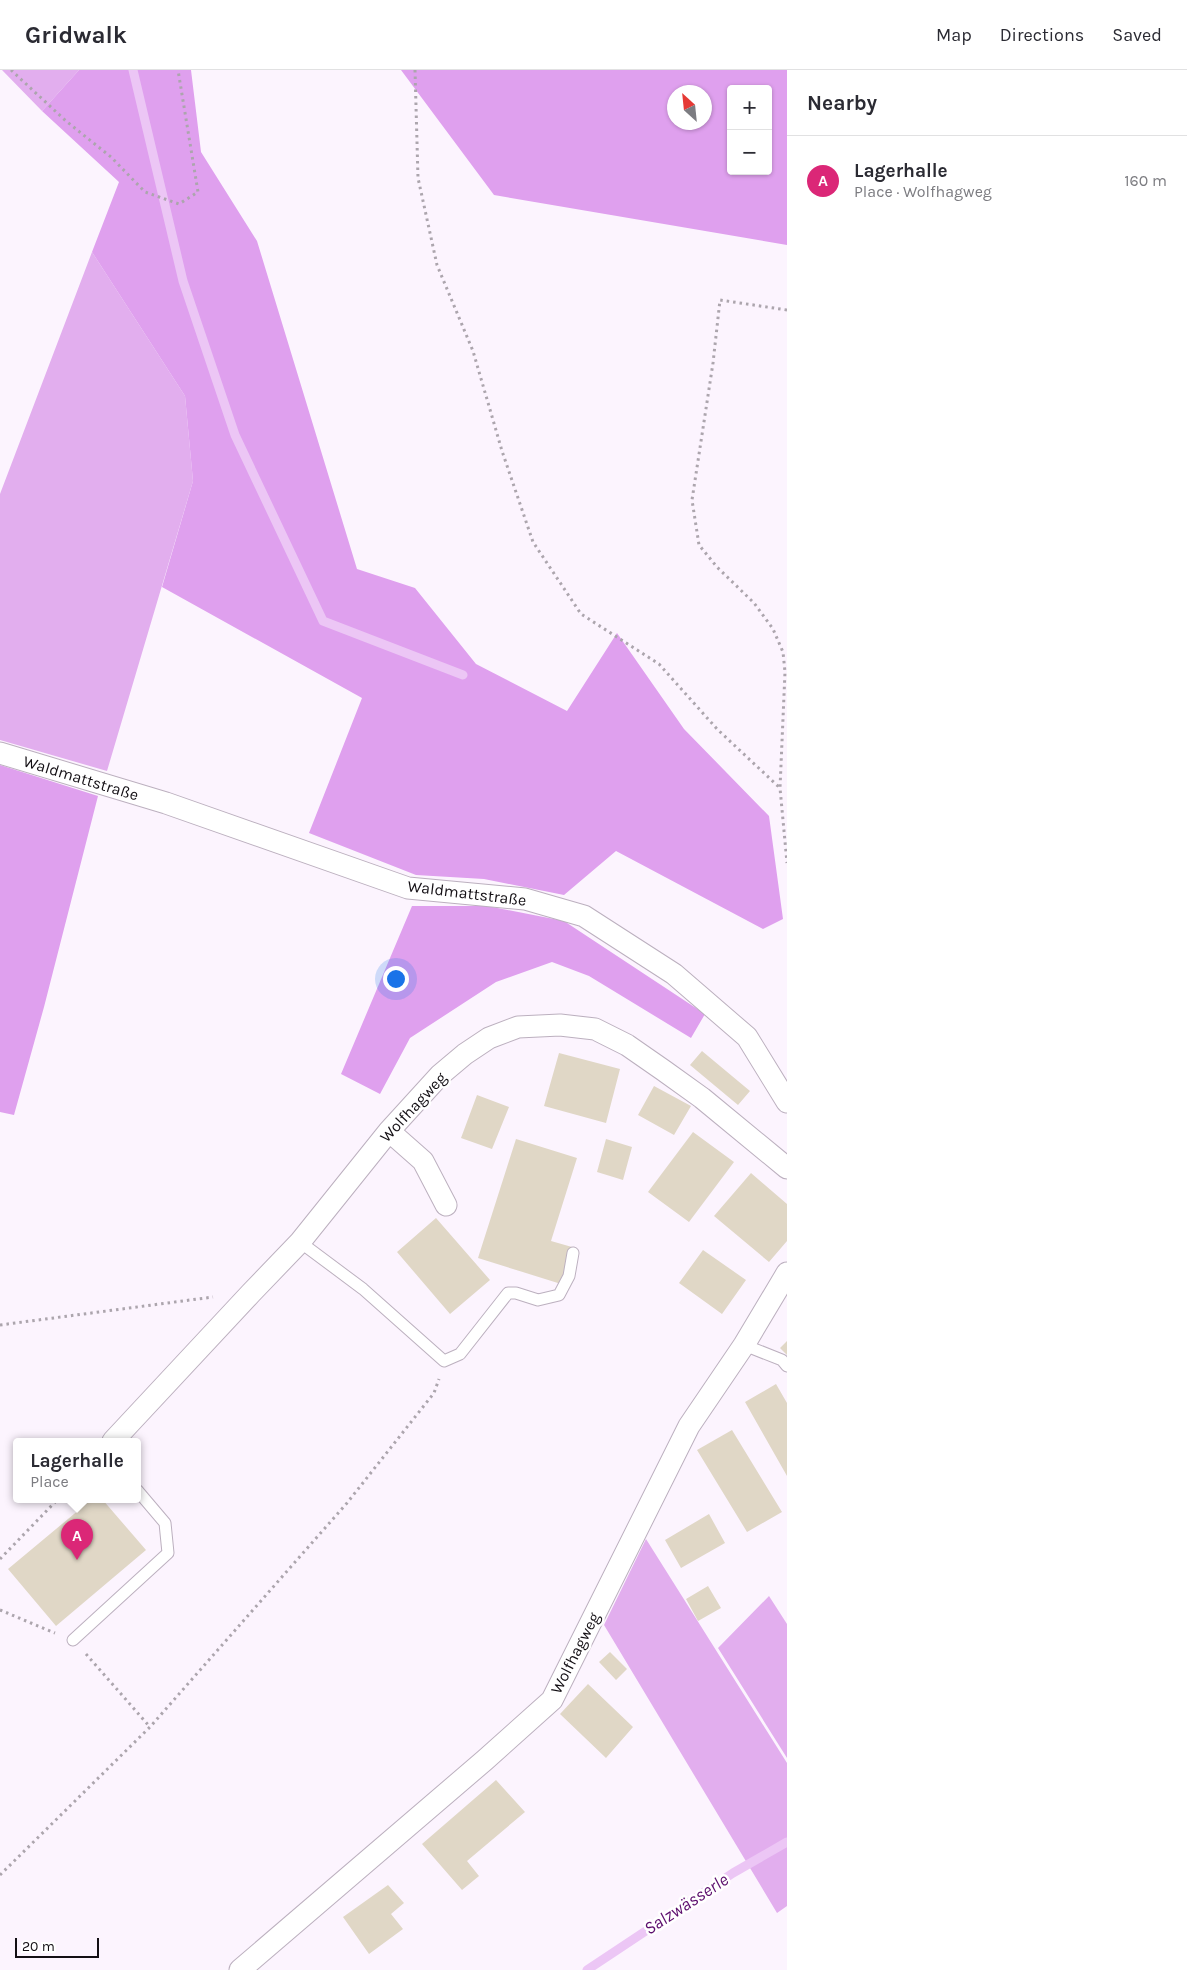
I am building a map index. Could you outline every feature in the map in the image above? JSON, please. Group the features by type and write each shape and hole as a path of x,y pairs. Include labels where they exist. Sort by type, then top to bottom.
{"street":[{"name":"Waldmattstraße","path":"0,753 166,803 408,888 525,899 584,916 674,974 747,1037 787,1102"},
{"name":"Wolfhagweg","path":"116,1438 250,1292 300,1242 389,1131 440,1075 465,1054 489,1038 518,1027 560,1025 595,1029 628,1045 702,1098 787,1168"},
{"path":"389,1131 422,1161 446,1205"},
{"name":"Wolfhagweg","path":"240,1970 485,1760 552,1700 690,1426 744,1345 787,1273"}],"lane":[{"path":"300,1242 363,1289 444,1362 460,1354 508,1293 516,1293 538,1300 559,1295 569,1276 573,1253"},
{"path":"744,1345 782,1360 787,1366"},
{"path":"73,1640 168,1553 165,1523 141,1495"}],"path":[{"path":"11,70 66,121 111,157 145,192 179,204 198,192 178,70"},
{"path":"415,70 418,178 437,265 473,351 502,451 533,542 581,614 658,664 717,729 780,788"},
{"path":"787,310 720,300 713,363 692,500 699,545 717,567 754,603 773,629 783,652 785,672 780,788 787,863"},
{"path":"0,1325 250,1292"},
{"path":"0,1875 150,1727 347,1503 434,1393 444,1362"},
{"path":"0,1559 54,1503"}],"shaded area":[{"path":"2,70 79,70 42,111"},
{"path":"79,70 191,70 201,152 257,241 357,569 415,588 476,664 567,711 617,633 684,729 769,816 783,919 763,929 616,851 564,895 484,879 416,875 309,833 362,698 162,587 193,481 185,396 92,252 119,182 42,111"},
{"path":"401,70 787,70 787,245 494,195"},
{"path":"92,252 185,396 193,481 107,771 0,740 0,494"},
{"path":"0,765 98,796 44,1007 14,1115 0,1112"},
{"path":"412,906 487,906 564,921 705,1014 691,1038 589,976 552,962 496,982 410,1038 380,1094 341,1074"},
{"path":"646,1539 787,1763 787,1906 777,1913 604,1625"},
{"path":"769,1596 787,1624 787,1758 718,1648"}],"building":[{"path":"702,1051 750,1091 738,1105 690,1065"},
{"path":"559,1053 620,1069 606,1123 544,1106"},
{"path":"654,1086 691,1106 674,1135 638,1115"},
{"path":"477,1095 509,1107 492,1149 461,1138"},
{"path":"693,1132 734,1162 689,1222 648,1192"},
{"path":"516,1139 577,1158 551,1241 572,1247 561,1284 478,1258"},
{"path":"606,1139 632,1147 623,1180 597,1172"},
{"path":"751,1173 787,1204 787,1241 769,1262 714,1216"},
{"path":"436,1218 490,1280 450,1314 397,1252"},
{"path":"703,1250 746,1280 722,1314 679,1283"},
{"path":"787,1341 787,1355 780,1348"},
{"path":"776,1384 787,1403 787,1476 745,1402"},
{"path":"732,1430 782,1512 747,1532 697,1450"},
{"path":"87,1503 105,1503 146,1550 56,1626 8,1569"},
{"path":"709,1514 725,1543 681,1568 665,1540"},
{"path":"708,1586 721,1608 698,1621 686,1599"},
{"path":"610,1652 627,1669 616,1680 599,1662"},
{"path":"588,1684 633,1727 606,1758 560,1714"},
{"path":"496,1780 525,1812 467,1861 479,1876 462,1890 422,1844"},
{"path":"388,1885 404,1903 391,1914 403,1929 369,1954 343,1917"}],"waterway":[{"path":"133,70 183,281 235,435 323,621 463,675"},
{"name":"Salzwässerle","path":"587,1970 733,1873 787,1842"}],"place":[{"name":"Lagerhalle","path":"77,1560"}]}
